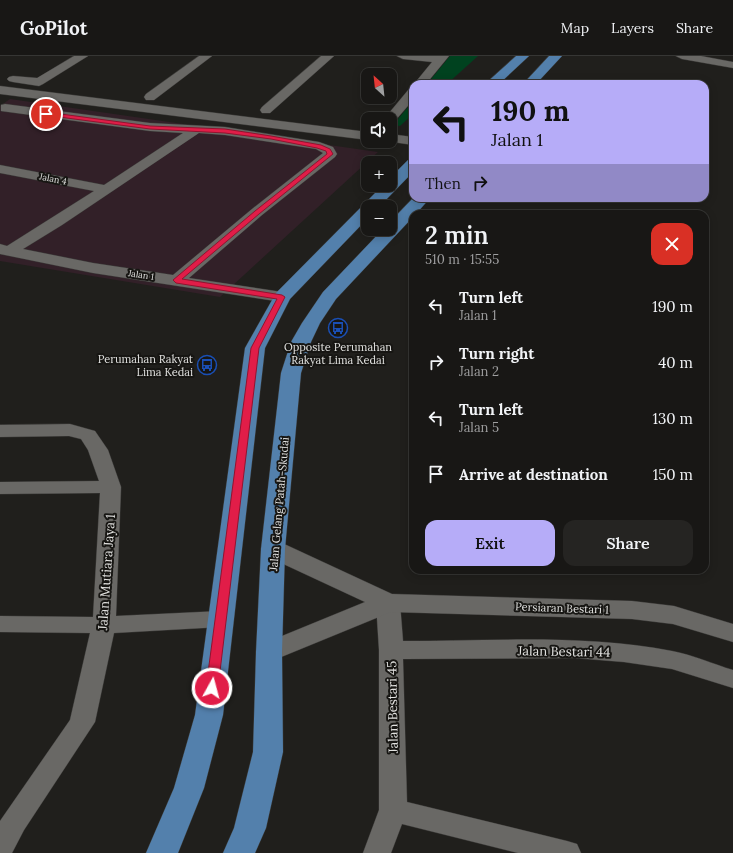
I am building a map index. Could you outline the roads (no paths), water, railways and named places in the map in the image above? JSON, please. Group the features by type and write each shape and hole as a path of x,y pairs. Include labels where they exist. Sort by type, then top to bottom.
{"main road":[{"path":"496,80 523,56"},
{"path":"533,80 556,56"},
{"path":"377,200 409,167"},
{"name":"Jalan Gelang Patah-Skudai","path":"411,210 418,202"},
{"name":"Jalan Gelang Patah-Skudai","path":"239,853 250,828 268,752 269,652 273,549 291,373 302,342 311,323 329,296 409,212"},
{"path":"162,853 189,788 208,715 255,348 282,297 361,216"}],"street":[{"path":"0,78 39,82 82,56"},
{"path":"150,97 206,56"},
{"path":"266,110 328,56"},
{"path":"403,56 442,58"},
{"path":"682,56 733,65"},
{"path":"423,80 442,58"},
{"path":"0,90 361,135"},
{"path":"2,109 26,94"},
{"path":"396,112 409,97"},
{"path":"2,109 150,127 225,131 319,146 328,150 330,154 257,212 176,280"},
{"path":"4,250 57,222 196,130"},
{"path":"397,139 409,140"},
{"name":"Jalan 4","path":"0,169 105,190"},
{"name":"Jalan 1","path":"4,250 93,268 282,297"},
{"path":"0,431 70,430 88,435 98,450 111,487 0,488"},
{"name":"Jalan Mutiara Jaya 1","path":"0,847 7,822 82,722 104,625 111,487"},
{"name":"Persiaran Bestari 1","path":"273,549 388,604"},
{"name":"Persiaran Bestari 1","path":"269,652 388,604 632,610 674,615 733,633"},
{"name":"Jalan Bestari 45","path":"377,853 393,810 391,650 388,604"},
{"path":"0,624 104,625 221,619"},
{"name":"Jalan Bestari 44","path":"391,650 575,649 624,653 673,660 733,679"},
{"path":"393,810 567,853"}],"place":[{"name":"Opposite Perumahan Rakyat Lima Kedai","path":"338,328"},
{"name":"Perumahan Rakyat Lima Kedai","path":"207,365"}]}
